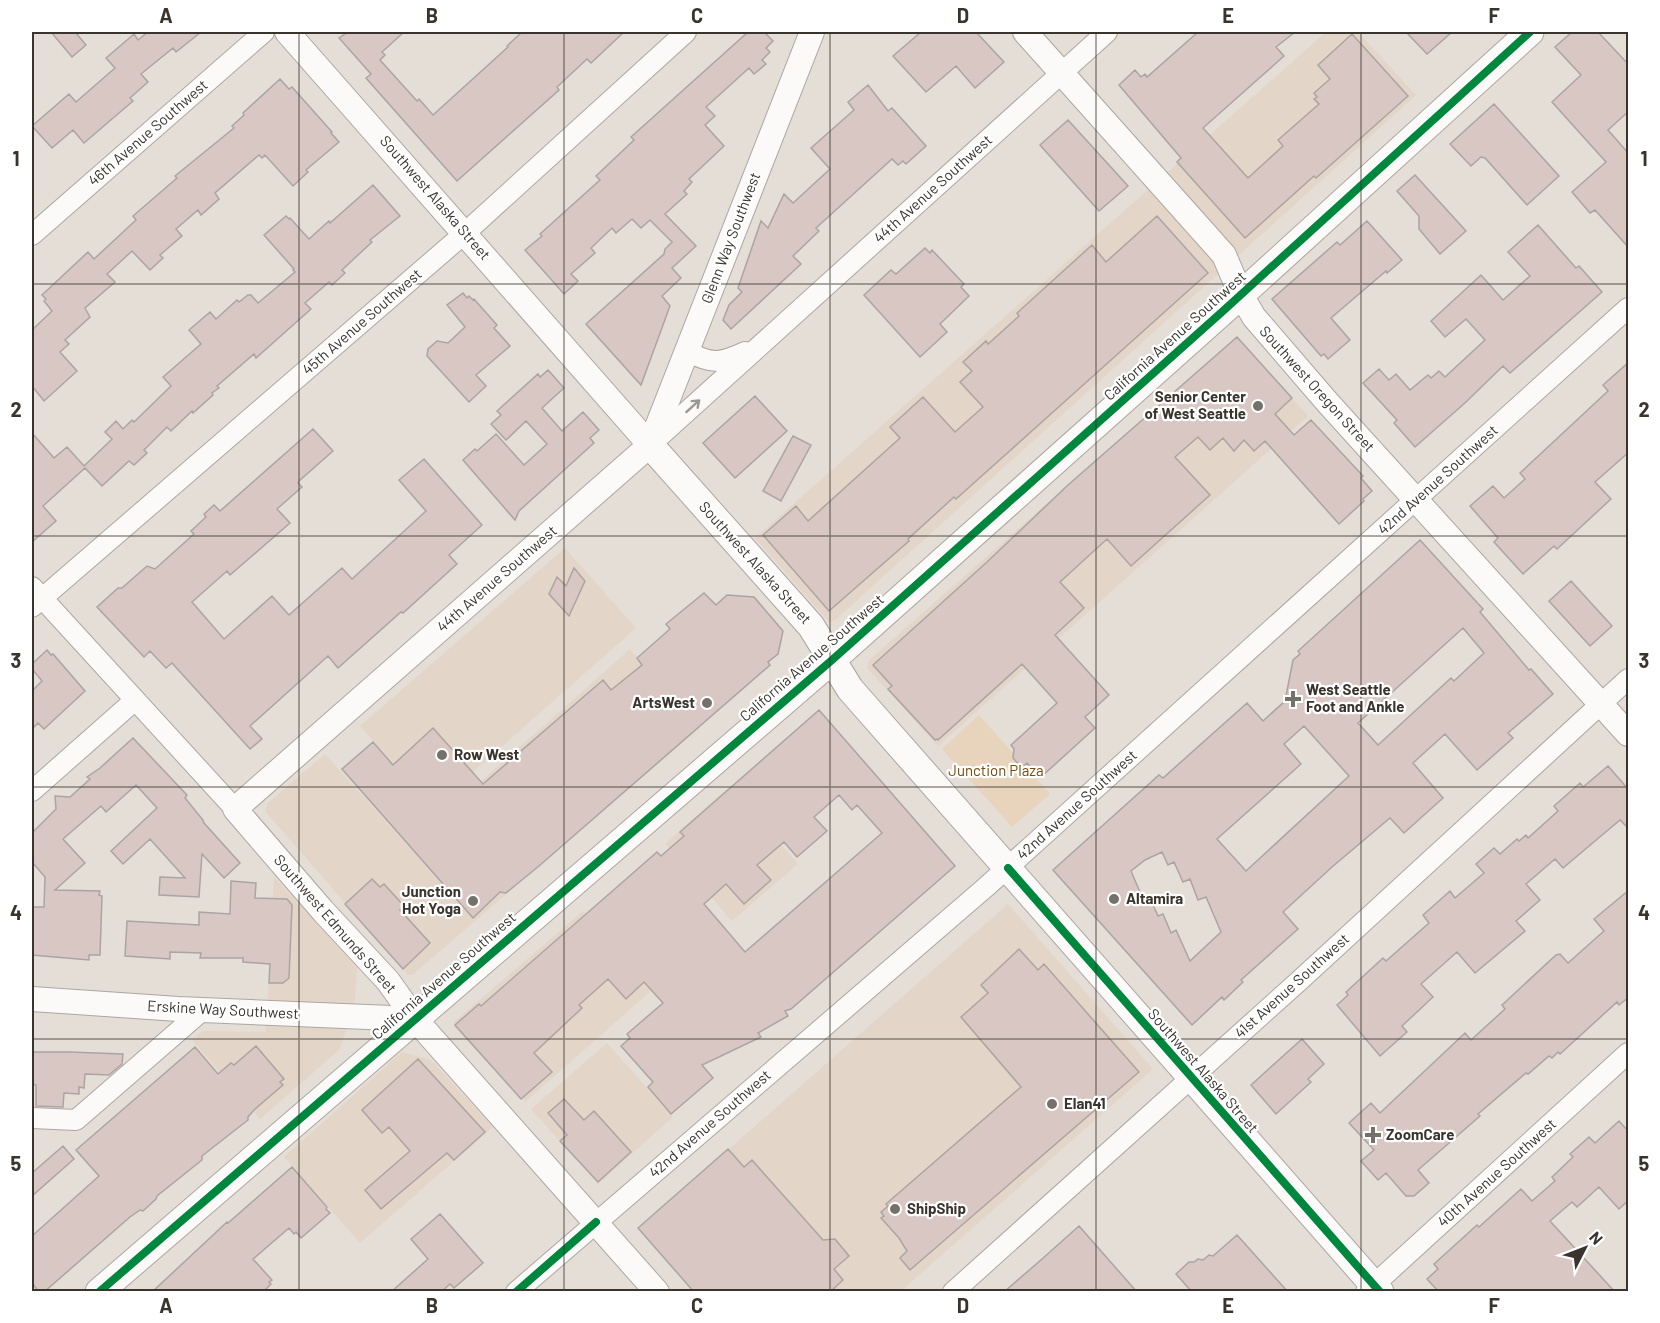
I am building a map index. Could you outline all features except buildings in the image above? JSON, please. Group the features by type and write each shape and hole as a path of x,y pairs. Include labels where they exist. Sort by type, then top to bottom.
{"main road":[{"name":"California Avenue Southwest","path":"99,1292 832,660 1241,295 1530,32"},
{"name":"Southwest Alaska Street","path":"650,445 811,626 850,688 1191,1077 1373,1289"}],"street":[{"name":"46th Avenue Southwest","path":"32,235 264,32"},
{"name":"Southwest Alaska Street","path":"287,32 650,445"},
{"name":"45th Avenue Southwest","path":"35,597 465,233 686,32"},
{"name":"Glenn Way Southwest","path":"650,445 812,32"},
{"name":"Southwest Oregon Street","path":"1025,32 1224,255 1241,295 1254,317 1629,734"},
{"name":"44th Avenue Southwest","path":"235,809 650,445 1107,32"},
{"name":"42nd Avenue Southwest","path":"516,1292 1008,868 1629,309"},
{"name":"44th Avenue Southwest","path":"686,351 705,360 721,362 759,346"},
{"name":"Southwest Edmunds Street","path":"35,597 235,809 323,911 388,981 415,1019 657,1292"},
{"name":"41st Avenue Southwest","path":"953,1292 1629,679"},
{"path":"32,791 134,701"},
{"name":"Erskine Way Southwest","path":"32,999 415,1019"},
{"path":"32,1118 75,1120 204,1009"},
{"name":"40th Avenue Southwest","path":"1373,1289 1629,1053"}],"shaded area":[{"path":"1326,32 1358,32 1416,95 834,621 829,622 755,538"},
{"path":"1237,336 1308,416 938,746 867,668 868,661"},
{"path":"565,548 636,628 432,808 360,726"},
{"path":"630,649 700,728 412,975 408,975 265,811 268,803 325,754 408,846"},
{"path":"729,787 798,864 732,921 665,844"},
{"path":"274,877 357,967 355,998 340,1049 260,1119 192,1040 203,1031 266,1032"},
{"path":"1008,904 1153,1069 901,1291 695,1291 639,1228"},
{"path":"583,911 653,989 525,1102 454,1027 454,1022"},
{"path":"607,1043 673,1117 598,1184 531,1109"},
{"path":"402,1052 431,1060 493,1127 360,1243 284,1157"}],"green space":[{"name":"Junction Plaza","path":"979,715 1050,794 1012,827 942,749"}],"cycle path":[{"path":"99,1292 832,660 1223,311 1530,32"},
{"path":"1008,868 1380,1292"},
{"path":"516,1292 596,1222"}],"place":[{"name":"Senior Center of West Seattle","path":"1258,406"},
{"name":"West Seattle Foot and Ankle","path":"1293,699"},
{"name":"ArtsWest","path":"707,703"},
{"name":"Row West","path":"442,755"},
{"name":"Altamira","path":"1114,899"},
{"name":"Junction Hot Yoga","path":"473,901"},
{"name":"Elan41","path":"1052,1104"},
{"name":"ZoomCare","path":"1373,1135"},
{"name":"ShipShip","path":"895,1209"}]}
